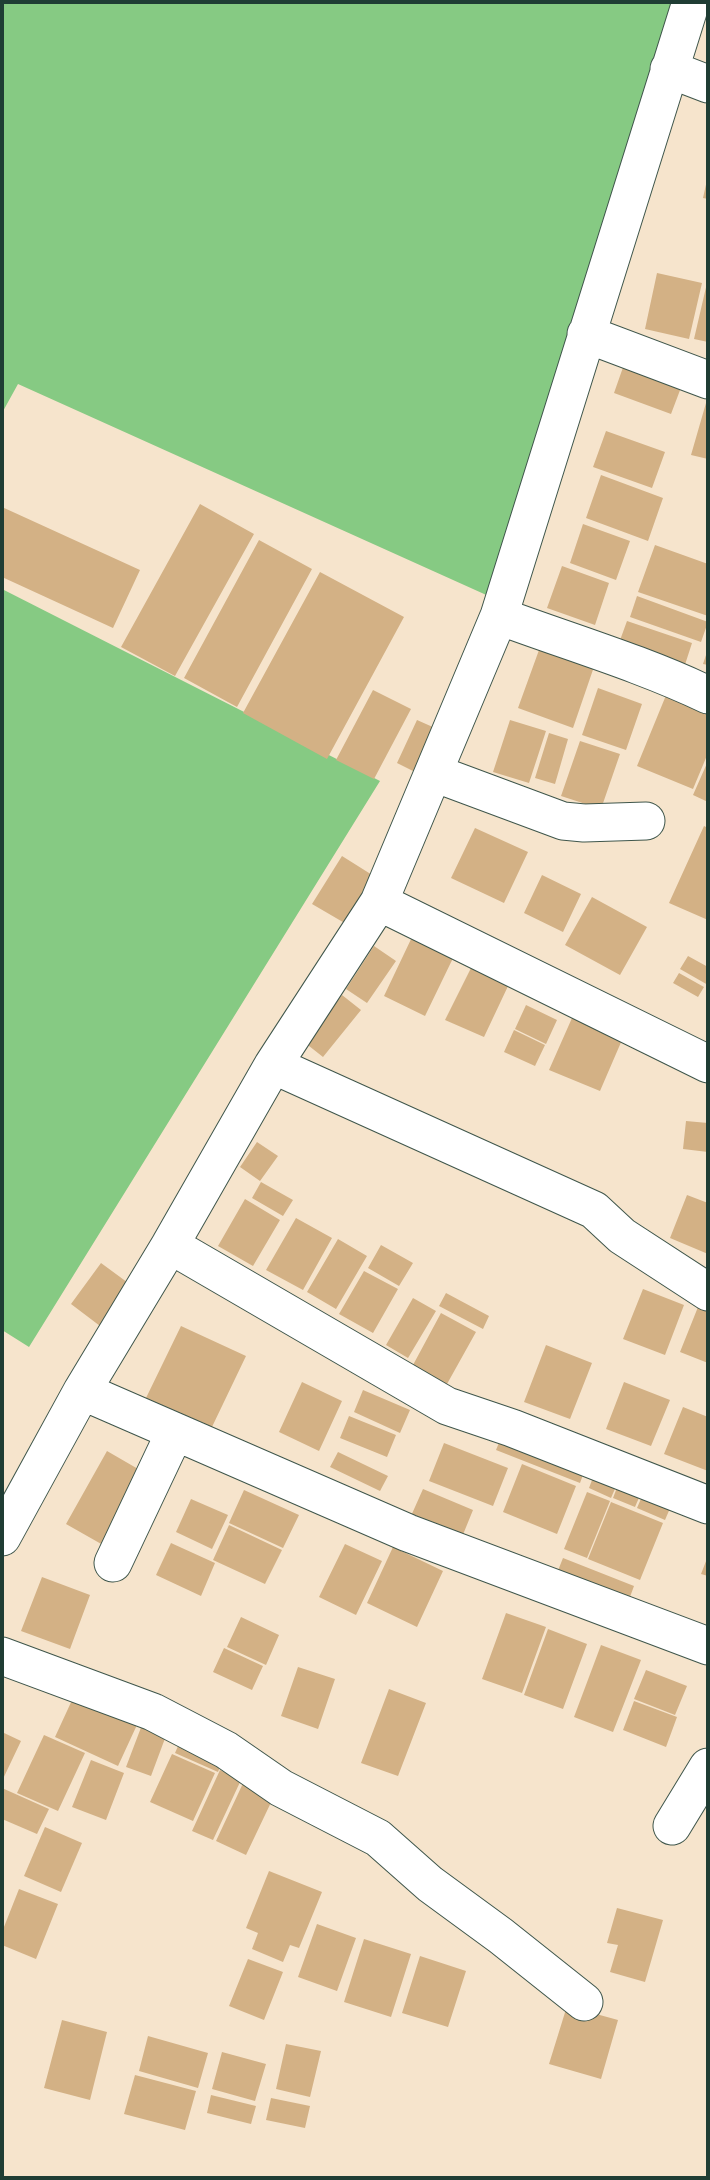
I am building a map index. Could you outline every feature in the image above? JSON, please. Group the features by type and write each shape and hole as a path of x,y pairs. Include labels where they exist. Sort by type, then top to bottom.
{"street":[{"path":"2,1537 82,1391 170,1245 273,1065 379,902 499,616 691,2"},
{"path":"668,69 708,84"},
{"path":"586,334 708,380"},
{"path":"499,616 664,674 708,695"},
{"path":"434,773 563,821 646,821"},
{"path":"379,902 708,1064"},
{"path":"273,1065 594,1210 622,1236 708,1292"},
{"path":"170,1245 447,1406 512,1428 708,1505"},
{"path":"82,1391 408,1533 708,1646"},
{"path":"113,1563 175,1432"},
{"path":"2,1656 153,1712 226,1750 281,1788 378,1838 430,1884 584,2002"},
{"path":"672,1826 708,1768"}],"green space":[{"path":"2,2 688,2 493,598 18,384 2,413"},
{"path":"2,589 380,781 29,1347 2,1330"}],"building":[{"path":"708,180 708,199 703,198"},
{"path":"657,273 702,283 689,339 645,329"},
{"path":"708,283 708,342 694,339"},
{"path":"627,356 685,377 671,414 614,393"},
{"path":"706,403 708,404 708,459 691,455"},
{"path":"606,431 665,452 652,488 593,467"},
{"path":"601,475 663,498 648,541 586,518"},
{"path":"200,504 254,534 175,676 121,647"},
{"path":"2,507 140,570 113,628 2,577"},
{"path":"583,524 630,541 616,580 570,563"},
{"path":"259,540 312,569 237,707 184,678"},
{"path":"655,545 708,564 708,616 638,592"},
{"path":"562,566 609,583 595,625 547,608"},
{"path":"320,572 404,617 327,759 243,713"},
{"path":"637,596 708,622 701,642 630,617"},
{"path":"627,621 692,643 681,677 615,654"},
{"path":"543,639 597,658 573,728 518,708"},
{"path":"708,649 708,665 703,664"},
{"path":"598,688 642,704 626,750 582,735"},
{"path":"669,688 708,703 708,753 693,789 637,766"},
{"path":"373,690 411,709 374,779 336,760"},
{"path":"417,720 444,732 423,776 397,763"},
{"path":"510,720 546,731 529,783 493,772"},
{"path":"549,733 568,739 555,784 535,778"},
{"path":"580,741 620,754 601,809 561,796"},
{"path":"708,761 708,802 693,795"},
{"path":"704,826 708,828 708,920 669,903"},
{"path":"475,828 528,852 504,903 451,878"},
{"path":"342,856 377,878 348,925 312,904"},
{"path":"542,875 581,894 563,932 524,913"},
{"path":"592,897 647,927 620,975 565,945"},
{"path":"413,935 455,954 425,1016 384,996"},
{"path":"374,946 396,961 367,1003 346,989"},
{"path":"688,956 708,967 708,985 680,969"},
{"path":"472,966 509,984 484,1037 445,1020"},
{"path":"679,973 704,987 698,997 673,983"},
{"path":"342,995 361,1010 323,1057 304,1042"},
{"path":"526,1005 557,1020 546,1044 515,1029"},
{"path":"572,1018 622,1040 600,1091 549,1070"},
{"path":"514,1030 545,1045 535,1066 504,1052"},
{"path":"686,1121 708,1123 708,1152 683,1149"},
{"path":"257,1142 278,1156 260,1181 240,1167"},
{"path":"261,1182 293,1200 283,1216 252,1198"},
{"path":"687,1195 708,1203 708,1254 670,1238"},
{"path":"245,1199 280,1220 253,1266 218,1246"},
{"path":"296,1218 332,1238 303,1290 266,1270"},
{"path":"338,1239 367,1256 336,1309 307,1292"},
{"path":"381,1245 413,1263 399,1286 368,1268"},
{"path":"101,1263 135,1288 104,1329 71,1304"},
{"path":"364,1271 398,1289 373,1333 339,1314"},
{"path":"643,1289 684,1305 665,1355 623,1339"},
{"path":"446,1293 489,1316 483,1329 439,1306"},
{"path":"413,1298 436,1311 408,1358 386,1345"},
{"path":"700,1302 708,1305 708,1363 680,1352"},
{"path":"441,1313 476,1332 447,1384 413,1365"},
{"path":"181,1326 246,1356 211,1429 146,1398"},
{"path":"546,1345 592,1363 570,1419 524,1402"},
{"path":"302,1382 342,1401 319,1451 279,1432"},
{"path":"624,1382 670,1400 651,1446 606,1429"},
{"path":"363,1390 410,1410 400,1433 354,1412"},
{"path":"683,1407 708,1417 708,1471 664,1454"},
{"path":"349,1416 396,1435 387,1457 340,1438"},
{"path":"505,1428 588,1461 580,1483 496,1450"},
{"path":"444,1443 508,1468 493,1506 429,1481"},
{"path":"107,1451 145,1473 103,1545 66,1524"},
{"path":"338,1452 388,1476 380,1491 330,1467"},
{"path":"522,1464 576,1486 557,1534 503,1512"},
{"path":"597,1467 620,1477 611,1498 589,1488"},
{"path":"621,1477 644,1486 635,1507 613,1498"},
{"path":"646,1487 674,1499 665,1520 637,1508"},
{"path":"423,1489 473,1510 462,1537 411,1516"},
{"path":"244,1490 299,1515 283,1548 229,1523"},
{"path":"587,1492 610,1501 587,1558 564,1549"},
{"path":"191,1499 228,1515 212,1549 176,1532"},
{"path":"611,1502 663,1523 640,1580 588,1559"},
{"path":"229,1525 282,1550 265,1584 213,1560"},
{"path":"171,1543 215,1563 201,1596 156,1575"},
{"path":"345,1544 382,1561 356,1615 319,1597"},
{"path":"393,1547 443,1571 417,1627 367,1603"},
{"path":"708,1556 708,1576 701,1574"},
{"path":"563,1558 634,1586 627,1605 555,1578"},
{"path":"42,1577 90,1595 70,1649 21,1631"},
{"path":"506,1613 546,1627 522,1693 482,1679"},
{"path":"241,1617 279,1635 266,1665 227,1647"},
{"path":"548,1629 587,1644 563,1709 524,1695"},
{"path":"601,1645 641,1660 613,1732 574,1717"},
{"path":"224,1648 263,1666 252,1690 213,1672"},
{"path":"298,1667 335,1679 318,1729 281,1716"},
{"path":"646,1670 687,1686 675,1715 634,1699"},
{"path":"79,1685 142,1714 118,1766 55,1737"},
{"path":"389,1689 426,1703 398,1776 361,1763"},
{"path":"634,1701 677,1717 666,1747 623,1730"},
{"path":"145,1717 170,1725 151,1776 126,1767"},
{"path":"2,1732 21,1741 2,1781"},
{"path":"44,1735 85,1753 58,1811 17,1793"},
{"path":"182,1737 224,1756 218,1772 175,1753"},
{"path":"172,1754 215,1773 193,1821 150,1802"},
{"path":"91,1760 124,1773 106,1820 72,1807"},
{"path":"220,1770 241,1780 213,1840 192,1831"},
{"path":"245,1779 275,1794 246,1855 216,1841"},
{"path":"2,1788 49,1809 37,1834 2,1819"},
{"path":"45,1827 82,1843 61,1892 24,1876"},
{"path":"269,1871 322,1892 299,1948 290,1945 283,1962 252,1949 258,1933 246,1928"},
{"path":"19,1889 58,1904 36,1959 2,1945 2,1932"},
{"path":"617,1908 663,1920 645,1982 610,1972 618,1945 607,1943"},
{"path":"317,1924 356,1938 337,1991 298,1977"},
{"path":"364,1939 411,1954 391,2017 344,2002"},
{"path":"420,1956 466,1971 448,2027 402,2013"},
{"path":"248,1959 283,1972 264,2020 229,2006"},
{"path":"567,2006 618,2020 601,2079 549,2064"},
{"path":"62,2020 107,2032 90,2100 44,2088"},
{"path":"148,2036 208,2053 198,2088 139,2071"},
{"path":"286,2044 321,2051 310,2097 276,2089"},
{"path":"222,2052 266,2064 255,2101 212,2089"},
{"path":"135,2075 196,2091 185,2130 124,2114"},
{"path":"211,2095 256,2106 251,2124 207,2113"},
{"path":"271,2098 310,2106 305,2128 266,2120"}]}
